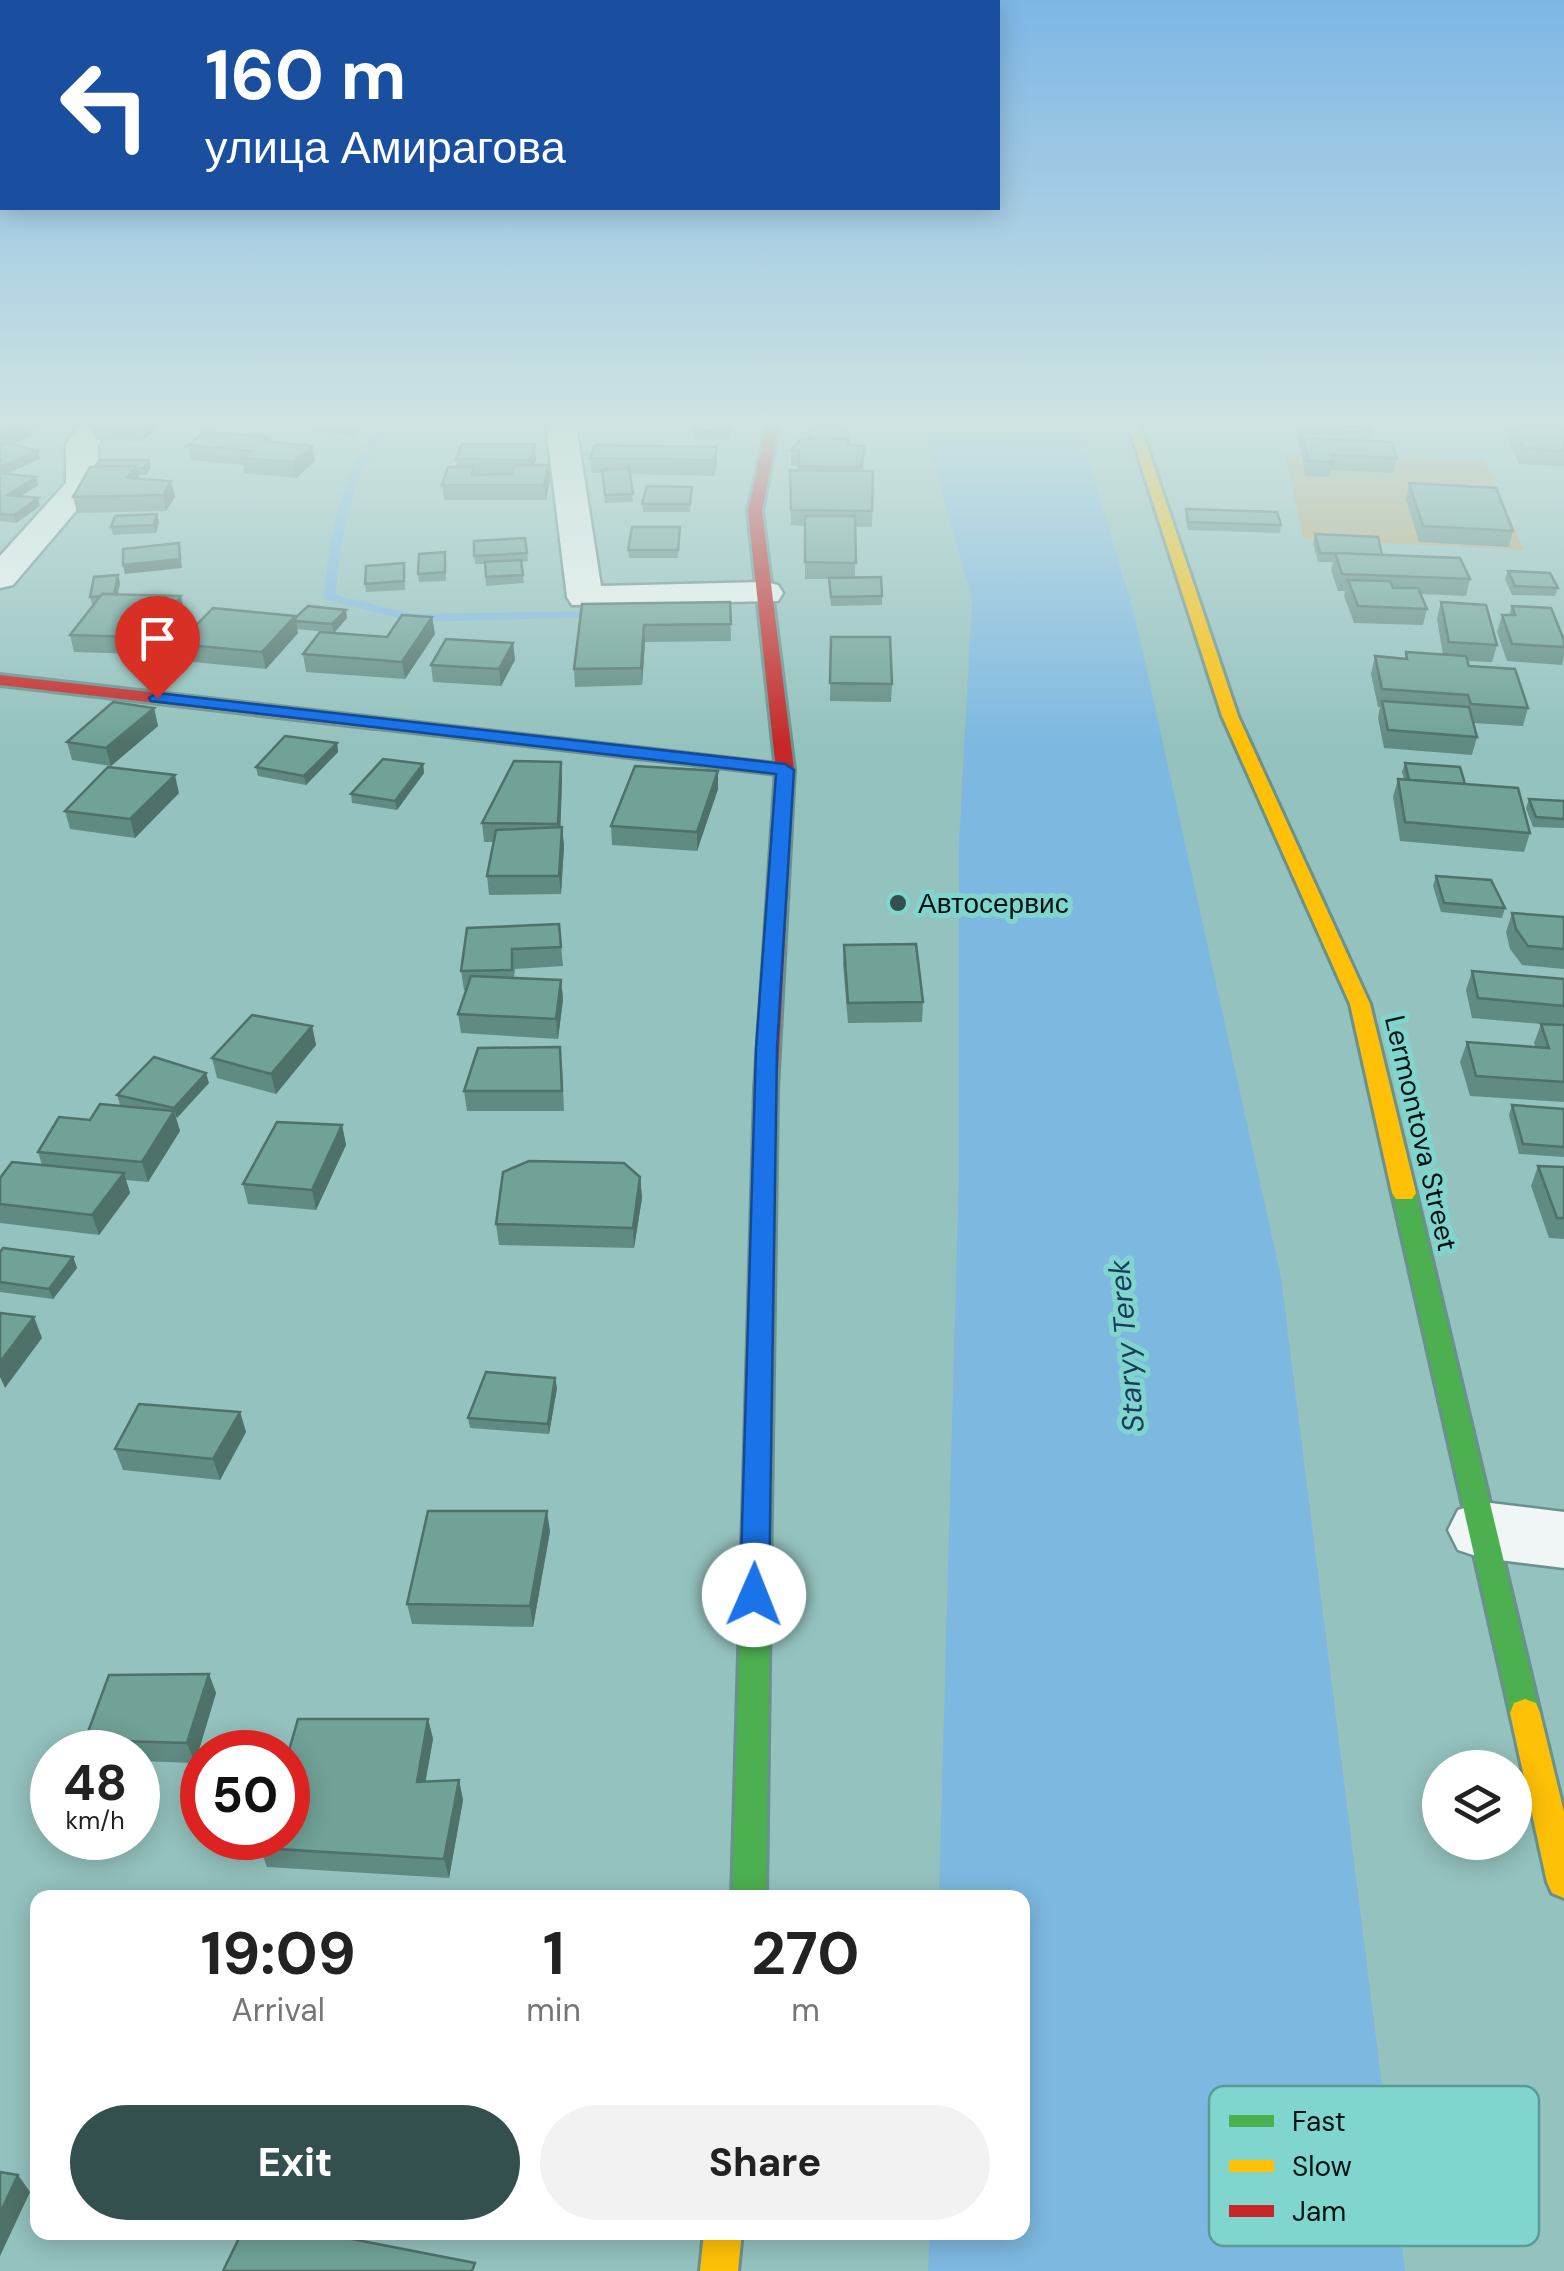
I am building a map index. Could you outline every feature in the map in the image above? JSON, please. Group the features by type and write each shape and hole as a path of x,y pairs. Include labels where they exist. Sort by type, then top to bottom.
{"street":[{"path":"0,578 41,531"},
{"path":"575,531 584,597 764,593"},
{"path":"749,1890 766,1048 785,770 758,531"},
{"name":"Lermontova Street","path":"1169,531 1230,716 1360,1004 1564,1882"},
{"path":"0,680 785,770"},
{"path":"1482,1530 1564,1540"},
{"path":"719,2271 722,2240"}],"shaded area":[{"path":"1302,531 1516,531 1524,550 1304,539"}],"water":[{"name":"Staryy Terek","path":"953,531 1109,531 1135,617 1281,1278 1382,2086 1209,2086 1209,2246 1402,2246 1405,2271 928,2271 930,2240 1030,2240 1030,1890 939,1890 959,1172 959,844 972,601"}],"building":[{"path":"631,531 680,531 678,550 628,550"},
{"path":"805,531 855,531 856,563 805,562"},
{"path":"1315,534 1378,537 1382,555 1320,553"},
{"path":"525,538 527,553 474,556 474,541"},
{"path":"179,543 180,559 123,565 123,549"},
{"path":"445,552 445,572 418,574 419,554"},
{"path":"1335,553 1460,558 1470,579 1342,574"},
{"path":"521,560 523,575 486,577 485,562"},
{"path":"404,563 404,581 365,584 366,566"},
{"path":"1508,571 1550,573 1558,588 1515,586"},
{"path":"118,575 114,594 90,597 94,577"},
{"path":"881,577 882,596 831,597 829,578"},
{"path":"1348,580 1390,581 1393,588 1418,588 1427,609 1358,606"},
{"path":"102,594 181,596 166,616 130,615 123,625 143,625 135,637 70,635"},
{"path":"730,602 731,624 644,625 641,668 574,669 582,604"},
{"path":"1441,602 1486,605 1497,645 1449,642"},
{"path":"308,606 346,610 332,624 296,621"},
{"path":"1512,606 1551,608 1564,647 1512,644 1502,615 1515,615"},
{"path":"213,608 295,616 262,652 178,644"},
{"path":"402,615 432,617 402,662 303,654 320,632 387,637"},
{"path":"831,637 890,637 892,684 830,683"},
{"path":"446,639 513,643 499,669 431,665"},
{"path":"1406,652 1466,656 1469,666 1515,669 1528,708 1471,704 1468,695 1382,689 1375,656 1407,659"},
{"path":"1382,701 1469,707 1477,737 1388,730"},
{"path":"113,702 154,708 106,748 67,742"},
{"path":"285,736 337,743 304,776 256,767"},
{"path":"383,759 423,764 395,801 351,794"},
{"path":"514,761 561,762 558,824 482,823"},
{"path":"1405,763 1460,767 1465,784 1409,780"},
{"path":"635,766 718,771 697,832 611,826"},
{"path":"108,767 175,775 130,819 65,811"},
{"path":"1398,779 1518,788 1530,833 1405,822"},
{"path":"1529,799 1564,801 1564,819 1536,817"},
{"path":"562,827 559,876 487,876 496,830"},
{"path":"1436,876 1491,880 1505,908 1444,903"},
{"path":"1512,913 1564,917 1564,949 1528,946 1516,929"},
{"path":"559,924 561,947 512,949 512,970 461,971 467,928"},
{"path":"916,944 923,1002 848,1003 844,945"},
{"path":"1472,971 1564,979 1564,1006 1478,998"},
{"path":"471,976 561,980 556,1019 458,1014"},
{"path":"252,1015 312,1026 271,1074 212,1058"},
{"path":"1541,1024 1564,1025 1564,1082 1476,1076 1467,1042 1549,1048"},
{"path":"560,1047 562,1091 464,1091 478,1048"},
{"path":"154,1057 206,1073 174,1108 117,1095"},
{"path":"100,1104 174,1111 142,1162 38,1152 59,1117 90,1120"},
{"path":"1512,1105 1564,1109 1564,1147 1523,1144"},
{"path":"277,1122 342,1125 312,1190 243,1184"},
{"path":"529,1161 624,1163 640,1177 633,1228 496,1224 503,1172"},
{"path":"12,1162 124,1173 92,1215 0,1204 0,1178"},
{"path":"1538,1166 1564,1167 1564,1218 1557,1218"},
{"path":"3,1248 73,1257 49,1289 0,1282"},
{"path":"0,1313 34,1317 0,1362"},
{"path":"486,1372 555,1378 548,1424 468,1418"},
{"path":"139,1404 240,1412 213,1459 115,1449"},
{"path":"428,1511 547,1511 530,1606 407,1604"},
{"path":"209,1674 191,1730 180,1730 180,1743 160,1742 160,1730 89,1730 109,1675"},
{"path":"298,1719 428,1719 417,1782 459,1780 444,1859 310,1851 310,1730 295,1730"},
{"path":"0,2172 18,2175 0,2213"},
{"path":"238,2240 357,2240 475,2263 472,2271 223,2271"}],"waterway":[{"path":"338,531 329,597 413,618 600,615"}],"traffic: fast":[{"path":"1404,1193 1525,1713"},
{"path":"749,1890 757,1515"}],"traffic: slow":[{"path":"1169,531 1230,716 1360,1004 1404,1193"},
{"path":"375,723 785,770"},
{"path":"757,1515 766,1089"},
{"path":"1525,1713 1564,1882"},
{"path":"719,2271 722,2240"}],"traffic: jam":[{"path":"757,531 785,770 766,1089"},
{"path":"0,680 375,723"}],"place":[{"name":"Автосервис","path":"898,903"}],"route":[{"path":"157,698 785,770 766,1048 754,1595"}]}
